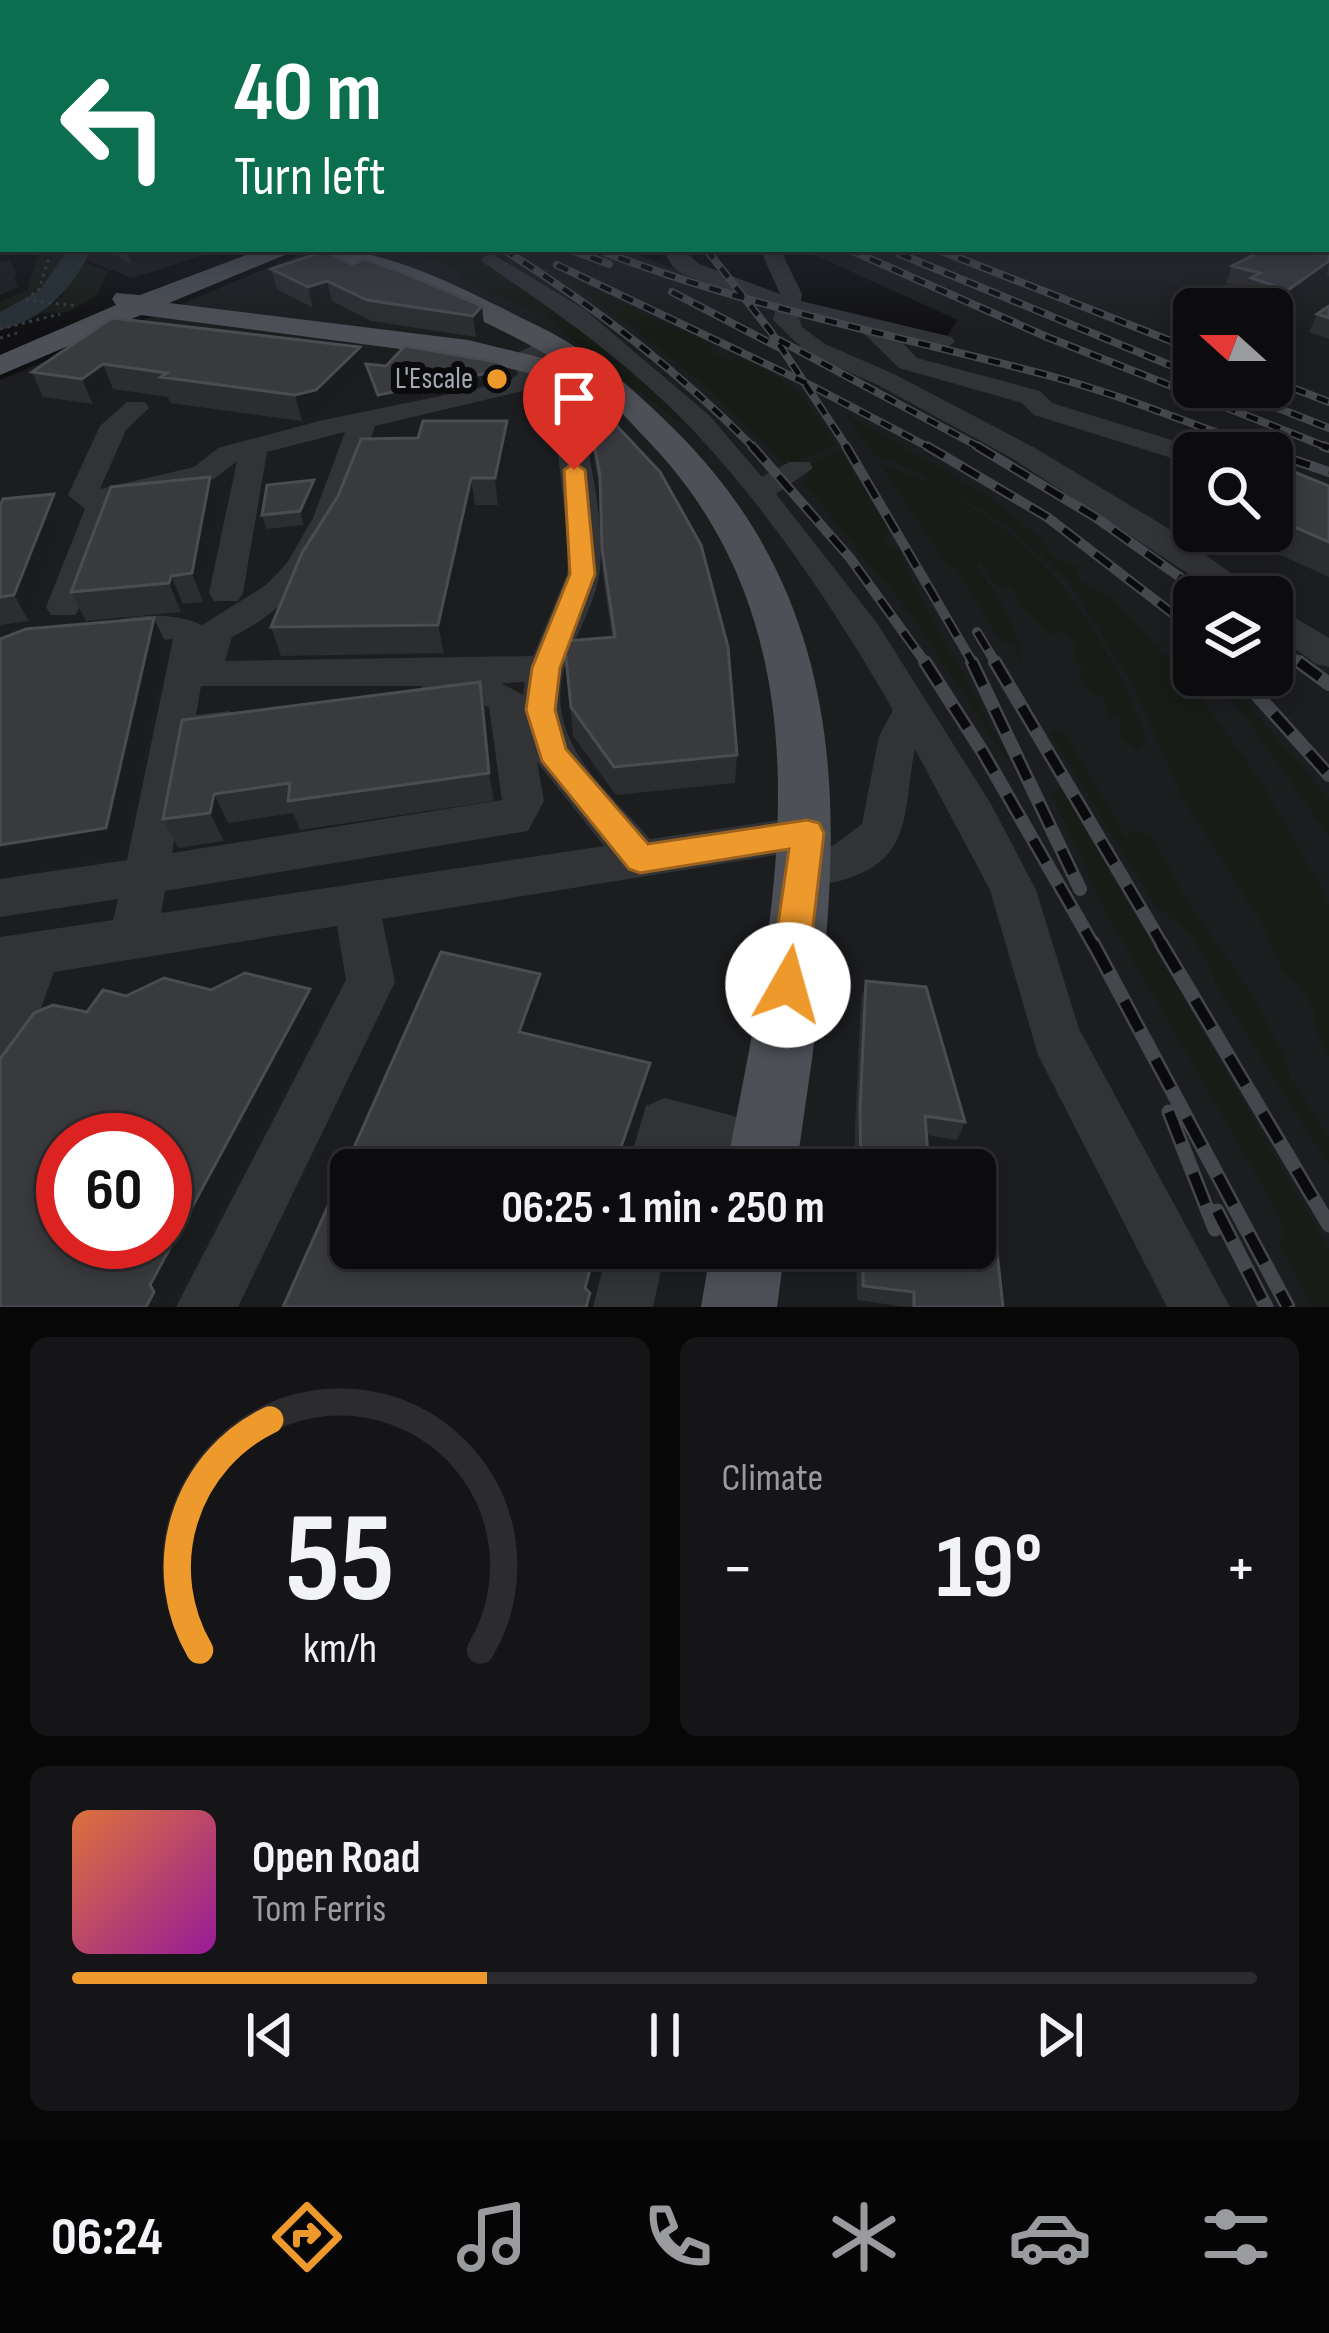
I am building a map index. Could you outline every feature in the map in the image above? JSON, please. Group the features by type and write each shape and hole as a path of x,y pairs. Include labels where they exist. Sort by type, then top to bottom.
{"main road":[{"path":"0,366 133,302 255,252"},
{"path":"0,350 277,252"},
{"path":"344,252 533,362"},
{"path":"133,302 172,314 468,349 533,362 586,382 649,423 704,480 731,520 780,623 804,740 805,851 763,1149"},
{"path":"739,1307 745,1269"}],"street":[{"path":"674,252 691,269 788,305 943,341"},
{"path":"771,252 791,294 785,320 802,343 883,377 1011,445 1214,576"},
{"path":"491,260 576,314 700,422 837,590 913,707 1012,890 1056,1038 1200,1307"},
{"path":"874,327 898,358 908,363 1031,397 1042,409 1173,449"},
{"path":"0,898 513,819 523,801 546,668 583,574 584,547 565,393 548,383 533,362 501,393 346,423 254,447 228,454 204,473 89,501 82,495 114,426 136,408"},
{"path":"346,423 323,529 295,578 254,614 216,629 203,674 546,668"},
{"path":"226,593 254,447"},
{"path":"760,491 799,468"},
{"path":"103,501 60,623 169,626 188,631 191,638 133,938"},
{"path":"1293,630 1329,655"},
{"path":"303,715 486,690 500,695 532,742 552,753 640,859"},
{"path":"0,1054 18,956 640,859 805,851 843,865 873,846 886,823 892,754 899,728 913,707"},
{"path":"174,733 260,721"},
{"path":"206,1307 371,982 356,904"},
{"path":"660,1149 665,1125 733,1149"},
{"path":"623,1307 632,1269"}],"path":[{"path":"51,252 39,290 26,300 77,306"},
{"path":"0,329 36,317 71,314"}],"shaded area":[{"path":"39,252 63,252 51,288 0,317 0,302 27,290"},
{"path":"83,252 90,252 85,262 107,271 97,296 68,312 37,314 62,297"},
{"path":"90,252 213,252 132,278 86,260"},
{"path":"306,252 629,252 796,314 941,345 958,320 808,252 1329,252 1329,1307 0,1307 0,380"},
{"path":"419,252 461,252 552,301 706,434 680,422 590,355 547,316 457,280 464,274"},
{"path":"532,259 714,346 708,350 730,361 740,358 773,376 806,402 836,445 786,465 666,353"},
{"path":"846,414 989,497 1039,537 1054,559 1077,566 1078,579 1113,600 1173,664 1173,696 1199,696 1263,785 1329,906 1329,1056 1316,1029 1313,1008 1300,985 1283,972 1262,923 1182,797 1133,685 1070,583 1011,528 951,492 1029,551 1090,624 1147,737 1138,750 1120,738 1120,712 1108,719 1105,698 1092,694 1078,674 1084,668 1073,661 1076,643 1062,632 1051,634 1021,608 1012,588 1000,589 981,564 976,564 1013,626 1020,665 1015,648 998,637 957,569 947,565 881,465 925,481 927,476 874,455"},
{"path":"840,451 891,533 881,535 888,548 901,550 907,573 1018,776 910,613 804,483 812,464"},
{"path":"1227,696 1241,696 1329,799 1329,837"},
{"path":"1062,730 1124,834 1127,837 1136,830 1152,837 1188,902 1251,993 1287,1061 1290,1077 1329,1138 1329,1165 1215,983 1200,949 1157,908 1050,732"},
{"path":"1061,787 1329,1249 1329,1307 1313,1307 1278,1242 1286,1235 1278,1213 1105,911 1052,793"}],"building":[{"path":"327,252 352,264 365,259 482,306 473,316 367,300 327,281 308,287 271,269"},
{"path":"1259,252 1329,252 1329,261 1291,288 1251,278 1260,273 1232,266"},
{"path":"112,318 360,347 316,390 295,395 103,364 82,379 32,372"},
{"path":"405,346 498,362 503,370 378,395 366,364 386,366"},
{"path":"585,392 660,472 701,545 728,647 737,755 614,767 571,707 567,641 615,637 602,549 600,476"},
{"path":"423,421 507,421 495,478 471,478 438,625 271,627 302,553 338,496 361,439 418,438"},
{"path":"1293,471 1329,486 1329,542 1293,526"},
{"path":"210,477 192,573 171,576 169,583 71,592 111,487"},
{"path":"314,480 300,511 262,515 267,485"},
{"path":"54,494 14,595 0,597 3,499"},
{"path":"154,618 106,828 0,845 0,639 26,629"},
{"path":"480,682 489,773 288,801 290,783 214,794 210,813 163,819 182,720"},
{"path":"441,952 540,974 519,1032 650,1063 623,1149 353,1149"},
{"path":"245,973 310,989 192,1207 192,1113 36,1113 36,1269 159,1269 146,1307 0,1307 0,1059 34,1013 53,1005 87,1012 103,990 126,996 164,978 211,990"},
{"path":"866,981 926,987 965,1122 925,1116 928,1149 861,1149"},
{"path":"330,1201 330,1269 590,1269 586,1307 283,1307"},
{"path":"997,1252 1003,1307 914,1307 914,1292 863,1286 863,1269 996,1269"}],"waterway":[{"path":"0,322 49,295 78,252"}],"railway":[{"path":"508,252 635,342 753,447"},
{"path":"576,252 609,264"},
{"path":"604,252 744,297"},
{"path":"708,252 744,297"},
{"path":"855,252 1047,337 1329,448 1323,446"},
{"path":"944,252 1173,342"},
{"path":"900,254 1173,366"},
{"path":"557,265 804,382"},
{"path":"672,292 778,347"},
{"path":"744,297 1080,385 1215,432"},
{"path":"744,297 804,382"},
{"path":"779,340 983,449"},
{"path":"804,382 932,449"},
{"path":"804,382 848,449"},
{"path":"1293,388 1329,402"},
{"path":"1278,408 1329,428"},
{"path":"846,446 974,665"},
{"path":"927,446 1047,517 1173,614"},
{"path":"977,446 1095,517 1178,576"},
{"path":"753,447 850,558 926,664"},
{"path":"1293,460 1329,472"},
{"path":"977,632 997,665"},
{"path":"1293,658 1303,665"},
{"path":"972,662 1080,889"},
{"path":"995,662 1163,946"},
{"path":"1299,662 1329,684"},
{"path":"926,664 1094,946"},
{"path":"1258,696 1329,775"},
{"path":"1093,943 1288,1307"},
{"path":"1161,943 1329,1225"},
{"path":"1169,1112 1215,1229"},
{"path":"1217,1211 1266,1307"}],"place":[{"name":"L'Escale","path":"497,379"}],"route":[{"path":"574,470 583,574 546,668 540,710 552,753 640,859 807,833 788,985"}]}
